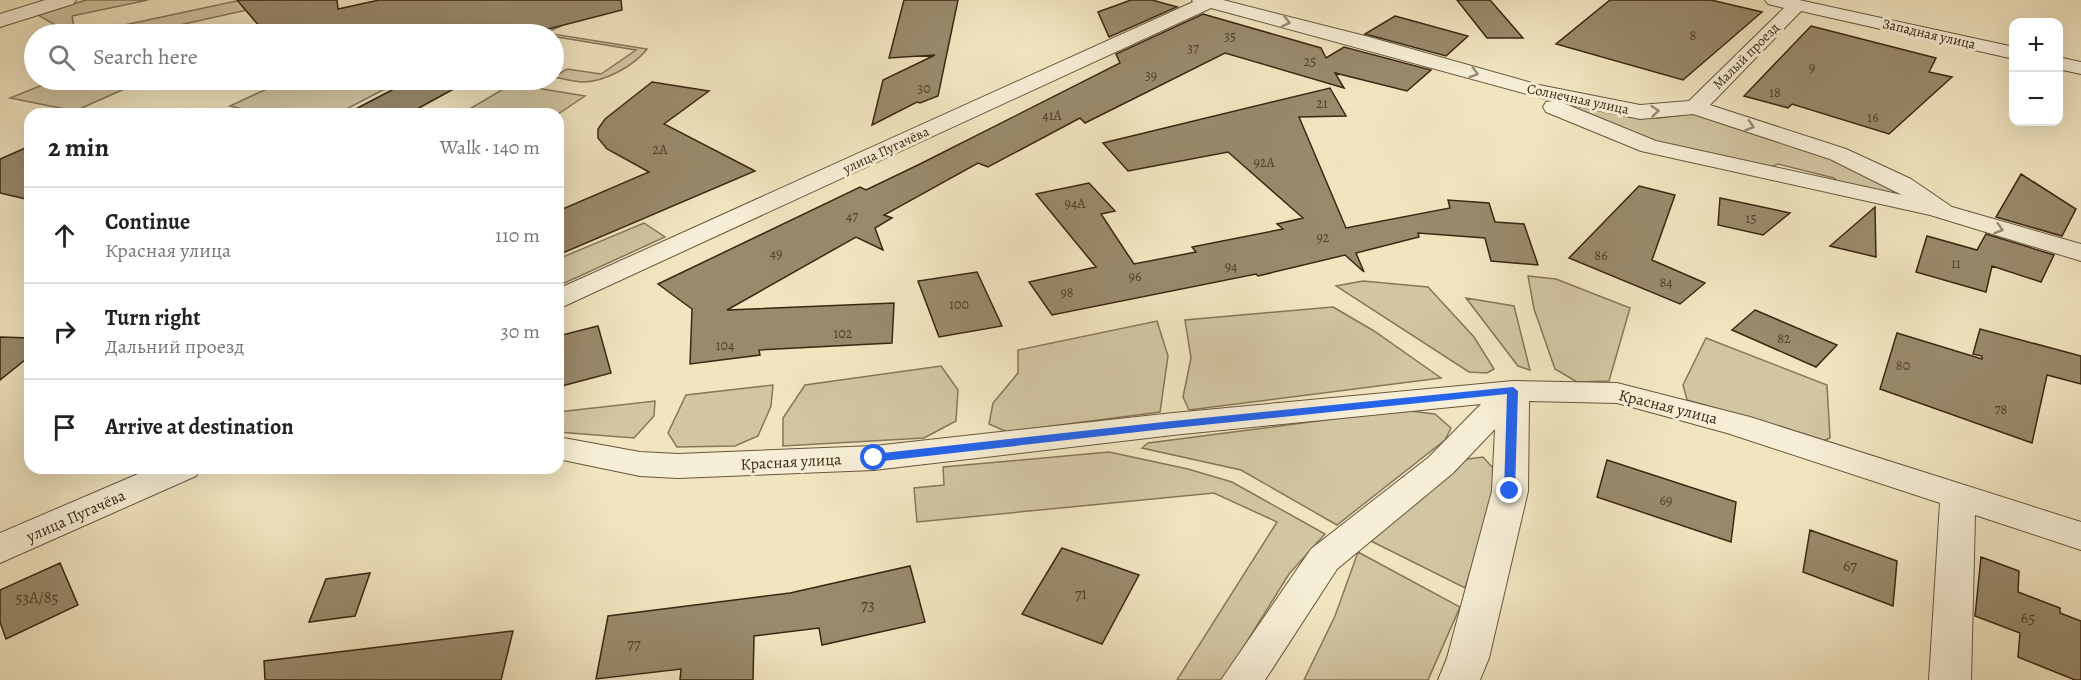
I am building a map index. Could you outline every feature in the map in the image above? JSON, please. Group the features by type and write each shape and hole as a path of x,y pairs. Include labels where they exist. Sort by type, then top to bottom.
{"street":[{"path":"0,21 66,0"},
{"name":"Западная улица","path":"1774,0 2009,52"},
{"name":"Солнечная улица","path":"1208,1 1362,41 1536,91 1640,112 1695,107 1838,154 1902,184 1943,212 2081,253"},
{"name":"улица Пугачёва","path":"564,297 1208,1"},
{"name":"Малый проезд","path":"1695,107 1797,5"},
{"path":"2063,64 2081,68"},
{"path":"1536,91 1558,111 1649,146 1943,212"},
{"path":"1242,680 1324,559 1441,465 1513,391"},
{"path":"1459,680 1468,658 1510,491 1513,391"},
{"name":"Красная улица","path":"564,448 640,464 678,466 874,458 1173,424 1513,391 1617,393 1738,425 2081,536"},
{"name":"улица Пугачёва","path":"0,549 170,474"},
{"path":"1950,680 1958,497"}],"shaded area":[{"path":"86,0 148,0 72,16 73,24 54,24 38,15"},
{"path":"241,0 292,0 184,24 129,24"},
{"path":"543,14 558,24 501,24"},
{"path":"564,36 647,49 626,67 599,80 581,82 564,79 564,71 567,69 601,74 636,50 564,38"},
{"path":"30,90 122,90 82,108 60,108 10,98"},
{"path":"264,90 383,90 348,108 239,108 230,106"},
{"path":"502,90 548,90 585,96 564,110 564,108 471,108"},
{"path":"1564,103 1631,117 1659,118 1696,113 1826,155 1874,175 1911,201 1840,184 1834,178 1778,164 1768,168 1656,144 1566,111"},
{"path":"644,223 665,237 564,283 564,256"},
{"path":"1528,276 1556,279 1630,308 1609,381 1577,382 1555,369 1534,309"},
{"path":"1363,281 1428,287 1474,337 1494,369 1487,373 1469,372 1336,286"},
{"path":"1466,298 1514,306 1530,370 1518,366"},
{"path":"1333,307 1374,331 1441,378 1189,410 1183,397 1191,358 1185,320"},
{"path":"1157,321 1168,356 1160,412 1007,432 989,424 993,403 1018,373 1018,350"},
{"path":"1706,338 1827,385 1830,438 1821,442 1762,421 1687,400 1683,385"},
{"path":"941,366 958,390 956,421 924,438 783,446 783,418 805,385"},
{"path":"773,385 771,406 758,436 735,446 677,447 668,433 686,395"},
{"path":"655,401 654,416 634,438 564,432 564,411"},
{"path":"1402,410 1435,414 1451,428 1445,440 1337,525 1241,470 1142,448 1148,443"},
{"path":"1109,452 1188,469 1232,482 1325,534 1289,574 1223,680 1177,680 1277,522 1214,493 917,522 914,488 944,485 943,467"},
{"path":"1483,457 1494,469 1495,492 1465,588 1367,539 1467,459"},
{"path":"1358,552 1460,607 1428,680 1304,680 1335,616"}],"building":[{"path":"237,0 337,0 338,9 379,0 621,0 622,10 564,25 257,24"},
{"path":"904,0 958,0 938,96 917,102 872,125 883,80 935,55 889,58"},
{"path":"1131,0 1152,0 1177,7 1109,37 1098,12"},
{"path":"1457,0 1490,0 1523,38 1487,38"},
{"path":"1610,0 1711,0 1762,12 1683,80 1556,44"},
{"path":"1203,14 1321,48 1326,58 1344,47 1431,70 1407,91 1335,73 1344,88 1225,53 1085,123 1080,118 988,167 978,163 884,215 892,218 875,228 883,250 856,237 727,310 894,303 892,343 759,350 760,355 690,364 692,309 658,284 860,187 866,190 918,165 1120,63 1116,54"},
{"path":"1395,16 1468,36 1446,56 1365,34"},
{"path":"1811,26 1936,58 1929,72 1952,77 1889,134 1792,104 1788,108 1744,96"},
{"path":"652,82 709,91 664,124 755,171 564,252 564,208 649,172 607,149 598,138 598,129 605,119"},
{"path":"1330,88 1346,116 1299,117 1346,228 1450,208 1448,200 1489,203 1495,222 1524,224 1538,265 1491,261 1485,238 1418,233 1419,237 1356,253 1364,272 1345,255 1258,276 1256,274 1052,315 1029,282 1096,267 1036,194 1089,183 1115,211 1101,214 1134,264 1196,252 1192,247 1283,229 1277,224 1303,218 1228,152 1128,171 1103,143"},
{"path":"392,90 452,90 419,108 357,108"},
{"path":"24,149 24,199 0,193 0,159"},
{"path":"2021,174 2076,209 2062,236 1996,217"},
{"path":"1639,186 1675,195 1652,260 1705,283 1680,304 1569,258"},
{"path":"1720,198 1790,213 1763,235 1718,225"},
{"path":"1875,207 1876,257 1830,246"},
{"path":"1986,234 2054,255 2041,282 1992,266 1986,292 1916,272 1927,236 1977,250"},
{"path":"977,272 1002,326 939,337 918,281"},
{"path":"1755,310 1837,345 1816,367 1732,330"},
{"path":"598,326 611,373 564,385 564,334"},
{"path":"1980,329 2081,356 2081,384 2047,375 2032,443 1880,389 1897,333 1982,359 1982,356 1973,354"},
{"path":"0,337 24,338 24,361 0,380"},
{"path":"1607,460 1736,502 1731,542 1597,497"},
{"path":"1810,530 1897,561 1893,606 1803,572"},
{"path":"1062,548 1139,575 1102,644 1022,614"},
{"path":"1981,557 2019,571 2018,592 2060,608 2060,613 2081,621 2081,680 2075,680 2018,657 2020,633 1975,616"},
{"path":"60,563 78,605 6,639 0,622 0,590"},
{"path":"910,566 925,622 822,645 819,628 754,636 753,680 680,680 681,669 596,679 608,616 790,593"},
{"path":"370,573 355,616 309,622 326,579"},
{"path":"513,631 501,680 265,680 264,661"}],"route":[{"path":"874,458 1173,424 1513,391 1510,491"}]}
